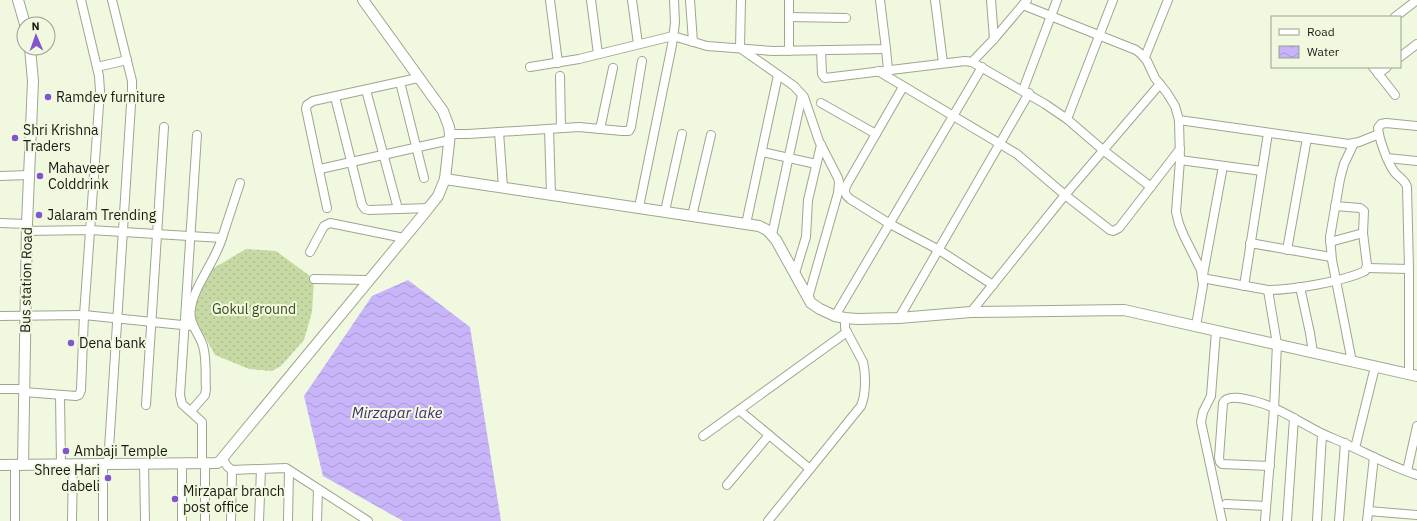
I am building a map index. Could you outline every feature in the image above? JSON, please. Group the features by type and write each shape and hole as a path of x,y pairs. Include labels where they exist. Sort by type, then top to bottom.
{"street":[{"path":"18,0 23,16"},
{"path":"0,388 76,396 79,395 80,392 100,91 81,0"},
{"path":"103,521 106,464 118,319 132,89 127,60 112,0"},
{"path":"0,465 216,463 222,459 368,280 426,212 438,196 445,179 450,137 449,127 443,111 363,0"},
{"path":"550,0 558,63"},
{"path":"591,0 598,54"},
{"path":"632,0 638,44"},
{"path":"639,207 673,36 675,23 674,0"},
{"path":"690,0 693,42"},
{"path":"740,48 741,0"},
{"path":"789,0 789,50"},
{"path":"880,0 888,70"},
{"path":"935,0 943,63"},
{"path":"991,0 994,39"},
{"path":"899,318 999,144 1026,92 1057,0"},
{"path":"1067,119 1113,0"},
{"path":"1145,57 1168,0"},
{"path":"1396,16 1417,0"},
{"path":"972,62 994,39 1025,2 1051,16 1136,50 1145,57 1160,84 1175,106 1179,120 1180,160 1176,204 1178,218 1184,236 1201,270 1203,285 1196,326"},
{"path":"789,17 846,18"},
{"path":"530,67 558,63 673,36 707,46 789,50 886,49"},
{"path":"1401,56 1417,44"},
{"path":"740,48 794,86 802,95 807,104 816,136 838,178 839,188 808,298"},
{"path":"821,50 822,74 825,78 943,63 965,61 972,62 1026,92 1067,119 1103,150 1151,187"},
{"name":"Bus station Road","path":"20,465 24,390 26,227 33,81 31,56"},
{"path":"96,68 127,60"},
{"path":"320,168 468,134 579,127 629,131 631,127 642,61"},
{"path":"840,317 890,224 982,67"},
{"path":"600,129 613,68"},
{"path":"1376,70 1395,95"},
{"path":"878,71 1016,154 1106,229 1113,230 1119,228 1180,149"},
{"path":"746,224 778,75"},
{"path":"560,76 561,128"},
{"path":"327,208 320,168 306,109 307,105 313,101 418,78"},
{"path":"400,82 424,178"},
{"path":"971,312 1065,195 1160,84"},
{"path":"903,87 846,186 844,193 850,199 890,224 939,250 993,285"},
{"path":"366,90 398,209"},
{"path":"772,234 802,95"},
{"path":"335,97 362,205 369,210 398,209 426,212"},
{"path":"822,103 876,134"},
{"path":"1179,120 1349,144 1379,134"},
{"path":"445,179 759,226 772,234 811,303 820,309 840,317 899,318 971,312 1124,310 1413,376 1413,313 1409,269 1407,187 1404,181 1396,175 1387,158 1378,128 1383,124 1417,126"},
{"path":"146,405 164,127"},
{"path":"549,129 552,194"},
{"path":"499,132 503,187"},
{"path":"1244,286 1268,133"},
{"path":"665,212 682,134"},
{"path":"191,412 205,395 206,390 203,346 188,325 190,236 197,135"},
{"path":"692,216 711,135"},
{"path":"1287,250 1307,138"},
{"path":"1352,362 1335,280 1330,242 1335,206 1344,164 1354,143"},
{"path":"795,273 806,237 807,207 821,145"},
{"path":"762,152 816,164"},
{"path":"1387,158 1417,161"},
{"path":"1180,160 1262,171"},
{"path":"1202,278 1224,166"},
{"path":"0,176 29,175"},
{"path":"206,521 202,426 200,420 182,404 180,395 192,301 216,255 240,183"},
{"path":"1335,206 1363,209 1365,214 1363,234 1367,268"},
{"path":"0,223 26,227 222,238"},
{"path":"310,252 324,226 330,223 404,238"},
{"path":"1330,242 1363,234"},
{"path":"1250,243 1331,257"},
{"path":"1202,278 1268,290 1300,287 1335,280 1359,274 1367,268 1409,269"},
{"path":"314,279 368,280"},
{"path":"1300,287 1313,353"},
{"path":"1265,521 1274,409 1277,344 1268,290"},
{"path":"0,316 84,315 188,325"},
{"path":"768,521 861,406 864,399 863,362 846,332 840,317"},
{"path":"1216,330 1211,396 1203,412 1201,422 1222,521"},
{"path":"703,436 846,332"},
{"path":"1355,448 1376,367"},
{"path":"60,394 61,465"},
{"path":"1270,466 1222,464 1220,462 1219,458 1223,403 1228,398 1255,401 1294,418 1322,434 1345,443 1374,458 1417,475"},
{"path":"739,410 810,469"},
{"path":"1287,521 1294,418"},
{"path":"1407,471 1417,426"},
{"path":"1317,521 1322,434"},
{"path":"727,485 768,435"},
{"path":"1339,521 1345,443"},
{"path":"1367,521 1374,458"},
{"path":"222,459 228,468 232,470 283,468 290,470 368,521"},
{"path":"72,521 73,464"},
{"path":"144,464 145,521"},
{"path":"182,464 182,521"},
{"path":"15,521 20,465"},
{"path":"259,521 261,469"},
{"path":"231,521 232,470"},
{"path":"288,521 290,470"},
{"path":"317,521 318,489"},
{"path":"1226,504 1266,506"},
{"path":"1368,511 1417,515"}],"green space":[{"name":"Gokul ground","path":"246,249 276,251 314,279 312,312 304,340 281,366 272,371 249,369 215,355 190,310 207,272"}],"water":[{"name":"Mirzapar lake","path":"408,280 470,327 501,521 403,521 323,476 304,396 372,296"}],"place":[{"name":"Ramdev furniture","path":"48,97"},
{"name":"Shri Krishna Traders","path":"15,138"},
{"name":"Mahaveer Colddrink","path":"40,176"},
{"name":"Jalaram Trending","path":"39,215"},
{"name":"Dena bank","path":"71,343"},
{"name":"Ambaji Temple","path":"66,451"},
{"name":"Shree Hari dabeli","path":"108,478"},
{"name":"Mirzapar branch post office","path":"175,499"}]}
